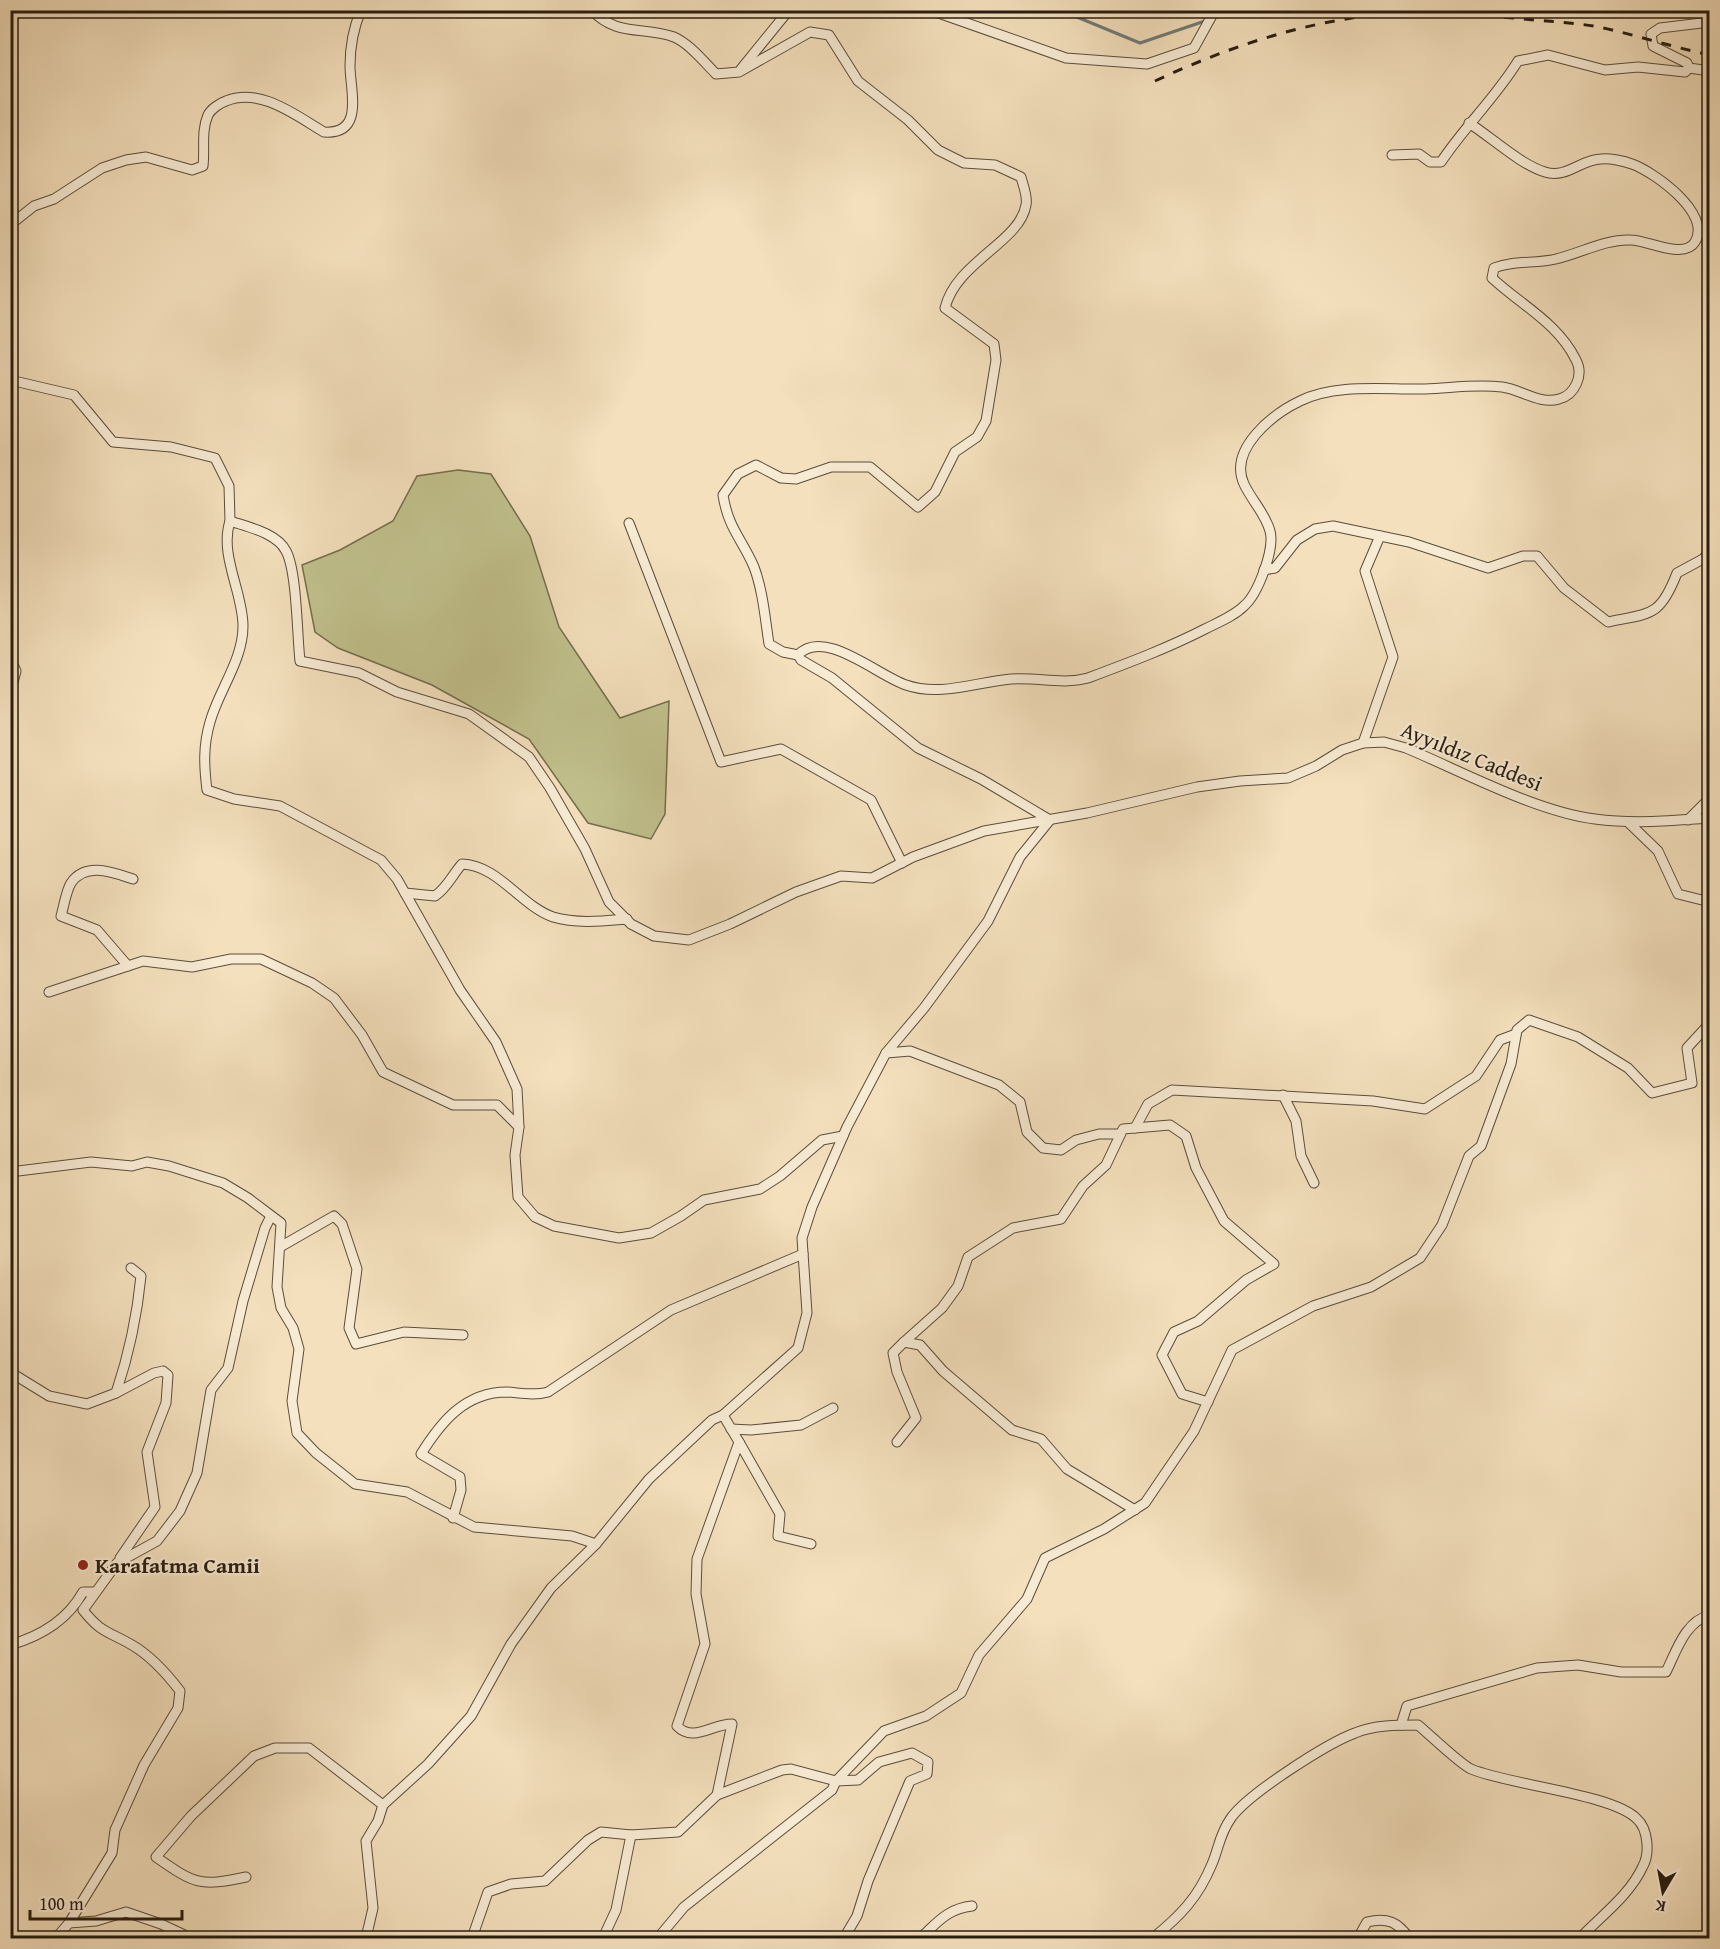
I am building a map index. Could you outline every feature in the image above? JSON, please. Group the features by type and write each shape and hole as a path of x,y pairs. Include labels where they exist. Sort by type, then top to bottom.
{"street":[{"path":"10,225 34,206 54,199 102,168 126,160 146,157 192,170 203,166 204,132 209,113 222,102 238,96 256,97 324,132 336,133 344,127 352,114 350,67 352,31 361,10"},
{"path":"366,1938 373,1908 366,1841 378,1821 383,1805 428,1764 471,1716 511,1644 551,1588 596,1544 649,1479 712,1420 723,1415 798,1348 807,1313 802,1238 812,1207 843,1136 886,1053 924,1008 988,921 1020,857 1050,820 981,780 918,748 832,678 801,660 798,655 783,652 768,644 761,591 753,565 726,516 723,495 738,474 756,465 780,478 796,479 831,467 870,467 918,507 935,492 955,452 977,437 986,421 996,360 994,344 945,308 949,293 965,271 986,255 1015,225 1026,204 1021,177 995,165 964,163 938,150 908,120 858,81 829,35 810,32 739,72 716,74 675,38 627,30 603,23 592,10"},
{"path":"739,72 789,10"},
{"path":"930,10 1066,58 1146,64 1194,48 1215,11"},
{"path":"1689,68 1683,61 1653,46 1651,34 1660,28 1710,22"},
{"path":"1392,155 1419,154 1430,162 1441,162 1469,123 1499,92 1518,61 1548,55 1605,70 1638,67 1682,72 1689,68 1710,71"},
{"path":"798,655 811,645 821,645 853,657 888,678 924,689 942,690 1010,679 1072,682 1184,640 1231,616 1253,597 1260,585 1271,534 1264,514 1243,481 1242,469 1245,452 1254,436 1266,423 1300,401 1346,391 1429,389 1471,384 1506,387 1545,400 1558,400 1569,394 1576,385 1580,373 1577,360 1540,315 1492,278 1494,268 1554,260 1617,240 1639,240 1684,249 1694,244 1697,236 1696,221 1689,207 1654,175 1630,163 1599,158 1566,172 1545,173 1469,123"},
{"path":"10,380 74,396 113,442 171,447 214,458 229,486 229,548 243,626 236,659 210,721 203,756 207,790 234,800 280,806 381,860 405,893 460,990 496,1042 517,1089 519,1127 514,1155 518,1197 535,1216 554,1226 619,1238 651,1233 704,1200 760,1189 780,1176 822,1140 843,1136"},
{"name":"Ayyıldız Caddesi","path":"230,521 263,532 286,550 293,574 300,661 359,673 397,692 469,714 528,757 550,788 585,849 609,902 627,919 654,936 688,940 830,880 841,876 872,878 902,863 984,831 1050,820 1240,780 1288,778 1317,766 1342,750 1363,743 1384,742 1406,748 1556,810 1593,819 1628,822 1710,818"},
{"path":"630,523 721,762 781,749 871,800 902,863"},
{"path":"1264,570 1275,568 1297,540 1315,529 1333,526 1409,542 1488,568 1523,556 1537,556 1564,588 1608,622 1649,613 1666,599 1677,573 1703,559 1710,552"},
{"path":"1363,743 1393,657 1365,571 1380,536"},
{"path":"10,658 16,671 10,694"},
{"path":"1688,820 1710,798"},
{"path":"1628,822 1658,851 1678,894 1710,902"},
{"path":"405,893 435,896 448,887 454,873 462,864 470,864 498,879 534,906 553,916 588,922 627,919"},
{"path":"128,966 97,930 61,916 70,884 80,875 107,870 133,879"},
{"path":"49,992 143,961 192,966 231,959 261,959 304,979 334,998 362,1035 383,1072 453,1105 497,1106 519,1127"},
{"path":"1135,1128 1148,1104 1172,1090 1373,1101 1425,1109 1476,1076 1500,1040 1516,1034 1529,1020 1578,1037 1628,1068 1652,1093 1692,1083 1687,1048 1710,1023"},
{"path":"658,1938 684,1907 832,1790 836,1781 884,1731 926,1716 961,1693 979,1654 1027,1599 1045,1558 1104,1529 1145,1503 1194,1431 1232,1350 1313,1306 1371,1287 1420,1258 1442,1225 1469,1155 1481,1146 1511,1064 1516,1034"},
{"path":"886,1053 910,1051 999,1085 1020,1102 1027,1132 1043,1148 1060,1150 1076,1140 1099,1134 1120,1134"},
{"path":"1283,1095 1296,1121 1301,1156 1314,1184"},
{"path":"897,1442 916,1418 897,1372 893,1353 942,1308 958,1286 968,1257 1013,1228 1061,1219 1083,1186 1106,1166 1123,1129 1170,1125 1186,1136 1196,1168 1224,1221 1274,1264 1246,1280 1197,1321 1174,1332 1162,1355 1182,1394 1208,1402"},
{"path":"10,1172 91,1162 132,1166 147,1162 223,1184 248,1198 281,1223 277,1287 281,1308 293,1328 299,1349 292,1401 297,1433 316,1453 355,1484 407,1492 474,1527 572,1536 596,1544"},
{"path":"117,1563 157,1541 180,1511 189,1492 197,1473 211,1390 228,1368 243,1301 265,1228 272,1216"},
{"path":"280,1247 334,1216 342,1224 357,1269 349,1328 356,1344 404,1332 463,1335"},
{"path":"453,1518 461,1490 460,1477 421,1454 443,1421 457,1408 493,1394 538,1395 548,1392 671,1310 803,1254"},
{"path":"116,1393 134,1338 139,1302 141,1276 131,1268"},
{"path":"904,1342 920,1345 943,1371 1012,1430 1041,1439 1067,1469 1135,1510"},
{"path":"10,1372 50,1396 87,1404 116,1393 154,1373 163,1371 168,1375 166,1403 147,1452 155,1507 82,1610 97,1628 134,1646 166,1672 180,1691 178,1708 144,1765 115,1830 112,1853 69,1923 56,1938"},
{"path":"731,1429 751,1430 801,1425 833,1408"},
{"path":"723,1415 780,1514 778,1536 811,1544"},
{"path":"717,1795 732,1724 691,1734 684,1733 677,1726 705,1644 696,1594 697,1559 739,1442"},
{"path":"10,1645 37,1637 74,1609 83,1592 93,1592"},
{"path":"1401,1725 1407,1706 1537,1668 1578,1665 1621,1672 1666,1672 1683,1637 1699,1618 1710,1615"},
{"path":"1153,1938 1182,1915 1200,1890 1213,1862 1218,1839 1232,1816 1288,1770 1355,1733 1401,1725 1418,1725 1468,1768 1507,1781 1617,1807 1638,1819 1647,1839 1644,1865 1625,1893 1580,1938"},
{"path":"246,1877 220,1882 191,1881 156,1857 191,1816 254,1756 275,1748 309,1748 383,1805"},
{"path":"472,1938 489,1892 511,1884 545,1881 588,1840 601,1832 631,1836 678,1832 717,1795 782,1770 791,1769 836,1781 858,1780 879,1762 912,1753 928,1762 927,1774 910,1781 903,1793 868,1881 857,1916 844,1938"},
{"path":"603,1938 616,1910 631,1836"},
{"path":"920,1938 929,1934 959,1907 972,1906"},
{"path":"69,1923 96,1921 126,1912 161,1924 190,1938"},
{"path":"1358,1938 1367,1922 1379,1919 1401,1926 1409,1938"}],"green space":[{"path":"458,470 491,474 530,536 559,627 620,718 669,701 665,814 651,839 588,823 529,739 432,685 338,648 315,632 302,565 340,550 393,521 417,476"}],"waterway":[{"path":"1068,10 1072,15 1140,43 1205,21"},
{"path":"1214,18 1234,10"}],"railway":[{"path":"1155,81 1223,52 1294,30 1366,16 1403,13 1459,13 1588,25 1710,55"}],"place":[{"name":"Karafatma Camii","path":"83,1565"}]}
